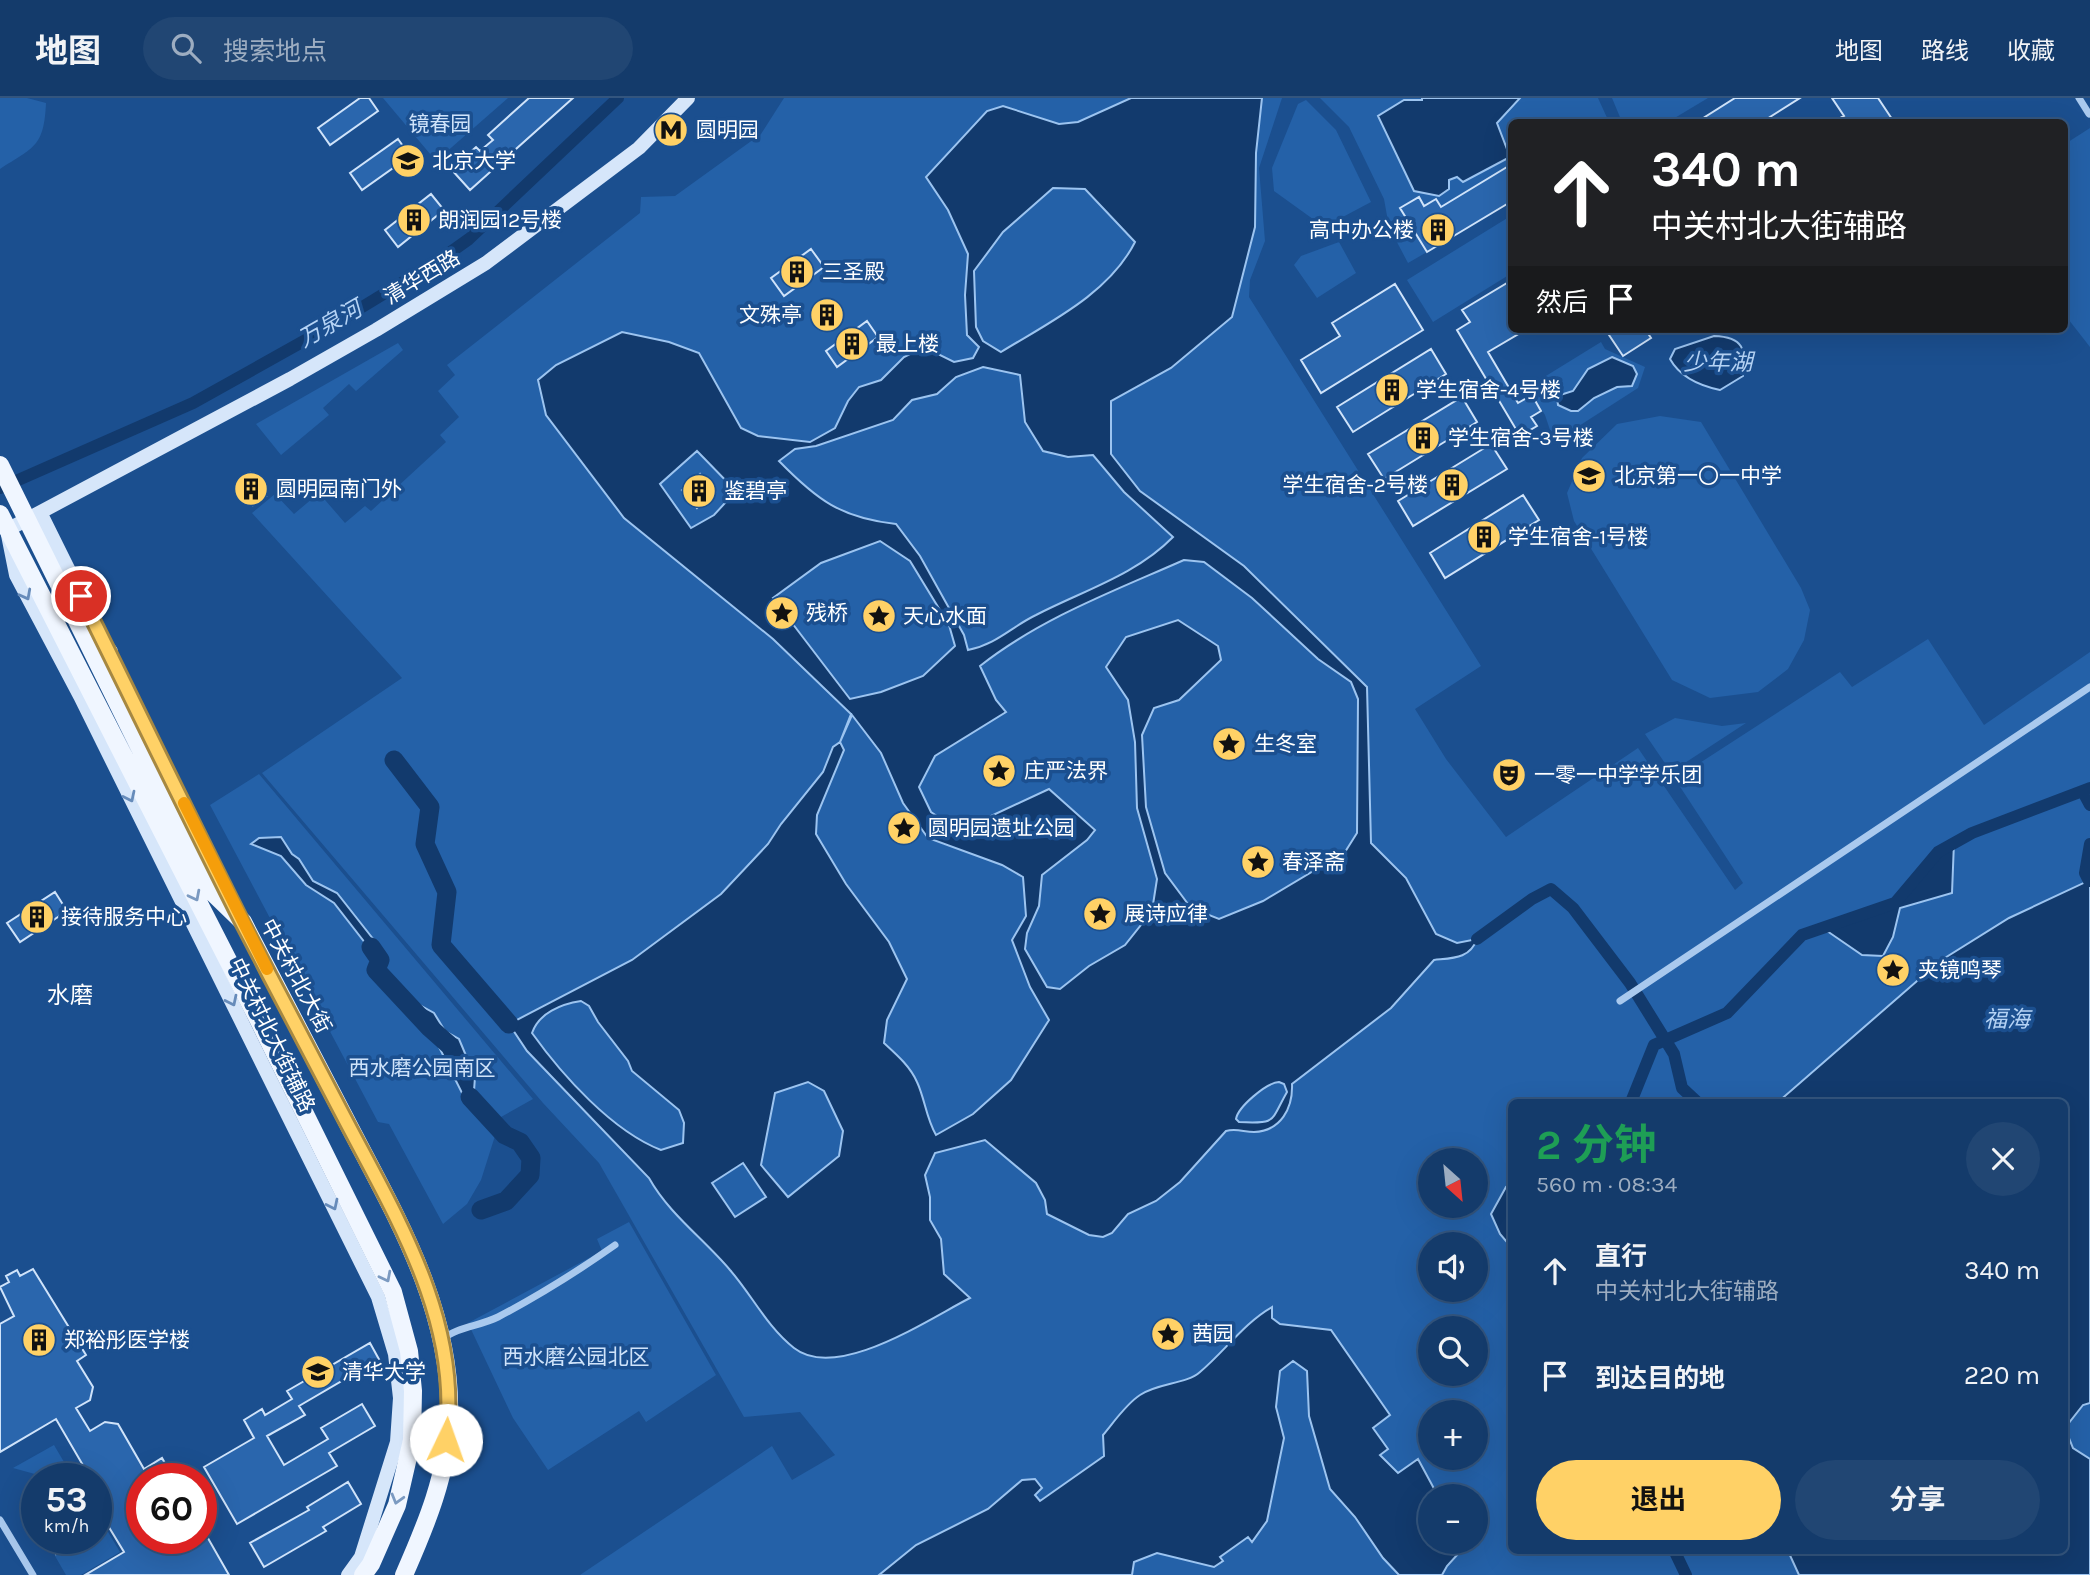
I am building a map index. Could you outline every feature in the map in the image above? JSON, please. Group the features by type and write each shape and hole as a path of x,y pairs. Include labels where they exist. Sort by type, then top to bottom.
{"main road":[{"name":"中关村北大街","path":"0,465 14,496 33,517 112,692 210,890 243,922 382,1189 425,1280 442,1339 449,1418 443,1461 430,1517 404,1575"},
{"path":"2,526 258,1018 393,1292 409,1352 413,1391 412,1440 397,1505 371,1564 363,1575"},
{"path":"109,652 112,692"}],"street":[{"name":"清华西路","path":"2,526 33,517 349,345 486,263 639,148 688,98"},
{"path":"2079,98 2089,114"},
{"path":"33,517 109,652 243,922"},
{"name":"中关村北大街辅路","path":"2,526 16,575 80,696 378,1297 395,1354 400,1398 397,1442 361,1557 348,1575"},
{"path":"1620,1001 2090,687"},
{"path":"442,1339 452,1331 469,1329 496,1317 615,1245"},
{"path":"0,1520 33,1575"}],"green space":[{"path":"0,98 27,98 46,103 40,137 29,150 0,169"},
{"name":"镜春园","path":"383,98 508,98 436,161"},
{"name":"圆明园遗址公园","path":"784,98 1282,98 1259,168 1265,241 1250,280 1249,297 1481,666 1415,709 1446,759 1506,837 1638,748 1735,890 1743,883 1675,779 1840,672 1852,687 1928,639 1984,725 2090,652 2090,1575 580,1575 772,1446 792,1480 835,1455 800,1412 744,1417 599,1163 543,1103 262,773 402,678 252,513 275,494 294,514 319,493 345,523 365,506 371,511 446,442 440,435 459,417 438,391 455,375 447,365 640,213 641,197 675,196 761,134"},
{"path":"1320,98 1598,98 1608,119 1508,119 1508,166 1441,207 1436,199 1424,206 1419,197 1400,208 1427,252 1408,263 1389,227 1384,199 1349,127"},
{"path":"1612,98 1708,98 1673,119 1621,119"},
{"path":"1306,100 1336,130 1371,202 1324,227 1274,191 1272,168 1298,104"},
{"path":"2090,128 2090,347 2068,319 2068,142"},
{"path":"1508,218 1508,275 1433,322 1407,280"},
{"path":"1339,242 1356,273 1317,298 1294,265 1301,256"},
{"path":"1601,342 1605,349 1645,367 1638,388 1554,442 1545,415 1528,387"},
{"path":"398,343 403,350 356,391 349,384 323,408 329,415 281,455 256,424"},
{"path":"1660,416 1701,422 1801,588 1810,610 1804,640 1788,669 1758,692 1710,698 1672,680 1574,521 1567,493 1582,458 1617,424"},
{"path":"1675,718 1722,726 1746,723 1671,772 1645,734"},
{"name":"西水磨公园南区","path":"259,774 533,1099 501,1117 481,1180 467,1204 443,1224 389,1124 378,1122 210,805"},
{"name":"西水磨公园北区","path":"629,1222 716,1375 646,1422 639,1411 548,1470 513,1418 468,1323 602,1251 597,1239"},
{"path":"54,1445 65,1463 22,1463"},
{"path":"112,1539 120,1552 81,1575 66,1575 55,1556 112,1554"}],"water":[{"path":"1131,98 1262,98 1256,153 1255,227 1232,317 1171,368 1111,401 1111,454 1140,491 1244,566 1367,687 1371,843 1406,878 1436,934 1457,943 1477,939 1465,954 1434,960 1391,1008 1292,1084 1288,1109 1278,1123 1263,1131 1226,1131 1180,1182 1156,1201 1128,1214 1112,1233 1103,1237 1089,1235 1047,1214 1045,1200 1036,1183 985,1140 935,1153 925,1175 930,1197 930,1220 941,1239 944,1274 970,1298 883,1343 834,1357 812,1356 784,1340 730,1270 666,1203 649,1178 527,1051 509,1024 632,960 721,894 768,844 823,772 833,747 840,742 851,714 773,639 624,518 546,415 538,380 556,365 622,332 669,342 699,353 741,428 758,436 810,442 835,428 848,401 859,387 881,380 904,357 924,347 954,362 973,358 979,347 967,335 965,295 968,254 948,210 926,177 987,111 1003,106 1059,124 1078,122","holes":["1053,188 1085,189 1135,242 1124,260 1094,292 1001,352 983,341 976,327 974,271 1003,232","983,367 1020,375 1025,422 1043,451 1068,457 1093,455 1124,492 1173,537 1126,572 1036,615 987,644 968,650 964,635 920,556 896,524 860,517 831,505 779,461 795,449 816,446 893,420 912,400 937,394 956,377","697,451 736,491 714,515 691,528 660,484","880,541 910,561 949,625 955,646 923,676 881,692 850,699 773,598 821,563","1184,560 1204,562 1252,598 1318,659 1351,682 1358,699 1357,833 1345,852 1263,901 1219,919 1191,908 1165,873 1146,807 1142,735 1154,708 1179,700 1221,660 1218,646 1178,620 1126,637 1106,667 1128,700 1135,742 1137,808 1157,879 1152,911 1125,945 1089,966 1060,989 1047,987 1025,949 1027,933 1039,906 1042,875 1087,840 1095,830 1049,789 959,831 931,812 919,787 935,756 1006,712 996,700 980,666 1028,634 1105,595","852,715 881,753 903,803 928,838 1002,865 1023,877 1026,916 1012,940 1030,987 1049,1020 1011,1080 973,1114 936,1135 914,1076 884,1043 887,1020 907,979 889,942 846,884 816,834 817,815 844,750 840,742","581,1001 589,1006 628,1061 632,1071 679,1110 684,1123 683,1143 661,1150 624,1130 589,1100 558,1066 532,1033 545,1015 566,1004","808,1082 824,1091 843,1131 839,1156 788,1197 761,1165 775,1093","1279,1082 1284,1084 1287,1092 1271,1119 1239,1122 1236,1119 1242,1108 1253,1096","743,1163 766,1197 735,1217 712,1183"]},
{"path":"1520,98 1497,123 1508,158 1463,182 1457,177 1449,180 1449,189 1439,196 1414,191 1378,116 1404,100"},
{"name":"少年湖","path":"1714,336 1737,342 1744,358 1743,376 1720,390 1692,380 1679,371 1670,359 1675,349"},
{"path":"1612,357 1633,366 1637,374 1632,386 1617,387 1594,398 1578,411 1558,405 1557,396 1573,391 1588,369"},
{"path":"281,837 313,881 337,893 385,954 385,970 407,998 434,1013 445,1031 459,1039 475,1077 474,1091 488,1113 484,1118 464,1097 427,1023 414,1016 374,967 376,957 334,903 306,885 281,856 251,844 259,838"},
{"path":"1954,842 1952,893 1900,908 1893,937 1883,956 1862,955 1827,931 1826,927 1895,903 1938,852"},
{"name":"福海","path":"2090,880 2090,1403 2083,1405 2068,1424 2068,1099 1781,1099 1940,961 2009,918"},
{"path":"1508,1185 1508,1243 1500,1234 1491,1214"},
{"path":"1272,1307 1272,1318 1280,1324 1331,1330 1390,1415 1373,1428 1388,1449 1380,1455 1398,1473 1418,1459 1418,1470 1424,1470 1432,1484 1418,1484 1418,1554 1458,1554 1442,1575 1399,1575 1330,1489 1309,1416 1307,1371 1293,1361 1280,1371 1276,1407 1284,1438 1267,1521 1252,1542 1248,1537 1220,1557 1223,1561 1214,1567 1157,1553 1134,1562 1132,1575 879,1575 916,1545 988,1509 1022,1480 1035,1479 1042,1488 1035,1495 1040,1501 1104,1456 1103,1435 1135,1399 1147,1391 1194,1376"},
{"path":"2068,1436 2073,1448 2090,1459 2090,1575 1799,1575 1789,1554 2068,1554"}],"building":[{"path":"360,98 369,98 378,111 330,145 318,128"},
{"path":"529,98 573,98 470,190 451,169 476,147 480,151 493,140 488,135"},
{"path":"1735,98 1800,98 1767,119 1702,119"},
{"path":"1832,98 1878,98 1892,119 1838,119 1844,116"},
{"path":"398,139 410,156 362,190 350,173"},
{"name":"高中办公楼","path":"1508,166 1508,203 1427,252 1400,208 1419,197 1424,206 1436,199 1441,207"},
{"name":"朗润园12号楼","path":"431,194 444,210 398,247 385,230"},
{"name":"三圣殿","path":"811,249 824,267 784,296 771,278"},
{"path":"1508,282 1508,333 1520,333 1488,352 1518,403 1532,395 1541,411 1531,417 1537,426 1520,436 1457,330 1470,322 1462,310"},
{"path":"1395,284 1423,330 1321,393 1301,360 1340,336 1332,323"},
{"name":"文殊亭","path":"823,304 831,304 838,311 838,319 831,326 823,326 816,319 816,311"},
{"name":"最上楼","path":"867,321 878,337 837,367 826,351"},
{"path":"1608,333 1648,333 1651,338 1623,356"},
{"name":"学生宿舍-4号楼","path":"1431,349 1446,374 1353,432 1337,407"},
{"name":"学生宿舍-3号楼","path":"1462,397 1477,422 1384,479 1368,454"},
{"name":"学生宿舍-2号楼","path":"1491,444 1507,469 1413,526 1398,501"},
{"name":"圆明园南门外","path":"250,473 266,496 253,505 237,482"},
{"name":"鉴碧亭","path":"700,474 715,492 697,508 682,490"},
{"name":"学生宿舍-1号楼","path":"1523,495 1539,520 1445,578 1430,553"},
{"name":"接待服务中心","path":"55,892 67,911 20,942 7,923"},
{"path":"33,1269 86,1355 77,1361 93,1387 90,1400 76,1408 90,1431 105,1422 118,1424 141,1463 126,1463 126,1554 217,1554 229,1575 85,1575 124,1552 112,1532 112,1463 82,1463 56,1419 0,1452 0,1324 14,1316 0,1287 9,1282 6,1276 17,1270 20,1276"},
{"path":"370,1343 381,1363 349,1382 347,1378 299,1406 305,1415 267,1436 284,1465 328,1439 321,1428 362,1404 375,1426 329,1453 337,1466 237,1524 217,1489 217,1463 211,1463 254,1438 244,1420 262,1409 265,1415 292,1399 287,1391"},
{"path":"348,1482 361,1504 323,1527 326,1531 264,1567 250,1543 309,1510 307,1507"}],"waterway":[{"name":"万泉河","path":"0,488 193,403 336,323 441,259 469,239 618,98"},
{"path":"394,760 430,807 425,844 447,892 441,945 509,1024"},
{"path":"1632,1099 1654,1045 1727,1013 1802,935 1895,903 1938,852 1972,833 2090,788"},
{"path":"2083,792 2090,805"},
{"path":"2089,881 2085,873 2090,844"},
{"path":"1477,939 1532,899 1551,889 1573,908 1630,983 1674,1054 1682,1088 1694,1099"},
{"path":"371,947 380,960 376,970 448,1044"},
{"path":"470,1097 505,1135 520,1142 531,1158 530,1175 506,1201 481,1210"},
{"path":"1676,1554 1686,1575"}],"slow traffic":[{"path":"184,803 267,969"}],"place":[{"name":"圆明园","path":"671,130"},
{"name":"北京大学","path":"408,161"},
{"name":"朗润园12号楼","path":"414,220"},
{"name":"高中办公楼","path":"1438,230"},
{"name":"三圣殿","path":"797,272"},
{"name":"文殊亭","path":"827,315"},
{"name":"最上楼","path":"852,344"},
{"name":"学生宿舍-4号楼","path":"1392,390"},
{"name":"学生宿舍-3号楼","path":"1423,438"},
{"name":"北京第一〇一中学","path":"1589,476"},
{"name":"学生宿舍-2号楼","path":"1452,485"},
{"name":"圆明园南门外","path":"251,489"},
{"name":"鉴碧亭","path":"699,491"},
{"name":"学生宿舍-1号楼","path":"1484,537"},
{"name":"残桥","path":"782,613"},
{"name":"天心水面","path":"879,616"},
{"name":"生冬室","path":"1229,744"},
{"name":"庄严法界","path":"999,771"},
{"name":"一零一中学学乐团","path":"1509,775"},
{"name":"圆明园遗址公园","path":"904,828"},
{"name":"春泽斋","path":"1258,862"},
{"name":"展诗应律","path":"1100,914"},
{"name":"接待服务中心","path":"37,917"},
{"name":"夹镜鸣琴","path":"1893,970"},
{"name":"茜园","path":"1168,1334"},
{"name":"郑裕彤医学楼","path":"39,1340"},
{"name":"清华大学","path":"318,1372"}],"district":[{"name":"水磨","path":"70,995"}],"route":[{"path":"81,596 243,922 382,1189 425,1280 444,1345 449,1418 446,1440"}]}
